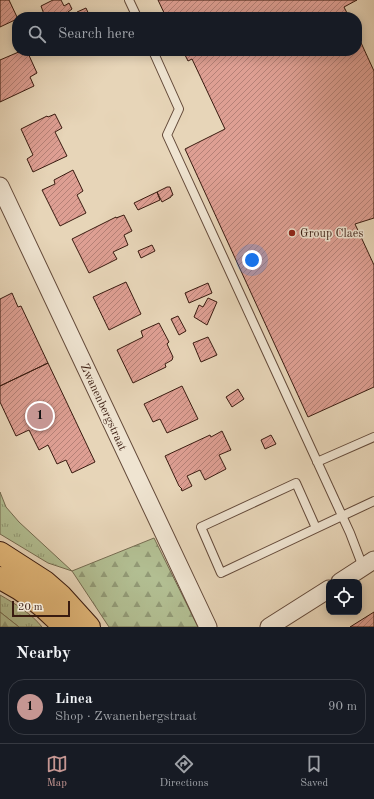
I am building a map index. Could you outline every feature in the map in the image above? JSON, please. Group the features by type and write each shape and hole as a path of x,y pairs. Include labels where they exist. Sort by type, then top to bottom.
{"highway":[{"path":"0,553 45,582 61,596 89,627"},
{"path":"0,578 33,597 64,627"}],"street":[{"name":"Zwanenbergstraat","path":"0,186 208,627"},
{"path":"345,579 368,564"},
{"path":"269,627 326,591"}],"lane":[{"path":"129,0 135,12"},
{"path":"155,56 179,109 168,134 342,516 368,564"},
{"path":"317,462 374,437"},
{"path":"316,528 296,483 201,527 221,573 374,501"}],"green space":[{"path":"0,492 6,507 19,522 72,571 48,563 0,534"},
{"path":"154,538 198,627 109,627 72,571"},
{"path":"0,595 28,613 42,627 19,627 0,612"},
{"path":"0,612 19,627 0,627"}],"building":[{"path":"0,0 9,0 15,12 12,12 12,21 0,27"},
{"path":"53,0 61,0 64,6 69,3 72,9 68,12 43,12 41,6"},
{"path":"158,0 357,0 344,7 346,12 164,12"},
{"path":"86,8 88,12 77,12"},
{"name":"Group Claes","path":"362,45 374,71 374,218 355,224 374,265 374,387 308,417 185,149 225,129 192,59 188,61 186,56 362,56"},
{"path":"12,55 29,56 37,73 30,77 34,86 0,102 0,60"},
{"path":"55,114 62,128 55,132 67,156 33,172 27,159 33,155 21,129 47,116 48,117"},
{"path":"73,170 83,191 77,195 86,213 60,226 42,190 55,184 54,180"},
{"path":"170,187 173,195 162,202 157,192"},
{"path":"157,192 160,200 138,210 134,203"},
{"path":"124,215 132,231 124,235 128,245 113,252 117,259 89,273 72,239 116,217"},
{"path":"152,245 155,251 141,258 138,251"},
{"path":"126,282 141,314 109,330 93,297"},
{"path":"208,283 212,293 189,303 185,293"},
{"path":"12,293 18,307 21,306 48,363 0,386 0,299"},
{"path":"208,298 217,302 207,325 194,317 199,305 203,307"},
{"path":"178,316 186,331 179,335 171,319"},
{"path":"159,323 169,342 167,344 173,357 172,360 165,364 166,367 133,383 117,350 143,337 141,331"},
{"path":"208,337 217,355 201,362 193,343"},
{"path":"48,363 95,462 72,473 66,460 57,464 48,445 39,450 29,430 16,436 0,402 0,386"},
{"path":"182,386 198,419 167,433 160,419 153,422 144,404"},
{"path":"238,389 244,399 232,407 226,397"},
{"path":"222,431 231,450 219,455 226,469 205,480 200,470 187,476 192,486 182,491 165,456"},
{"path":"271,435 276,444 265,449 261,440"},
{"path":"374,612 374,627 350,627"}],"place":[{"name":"Group Claes","path":"292,233"},
{"name":"Linea","path":"40,416"}]}
